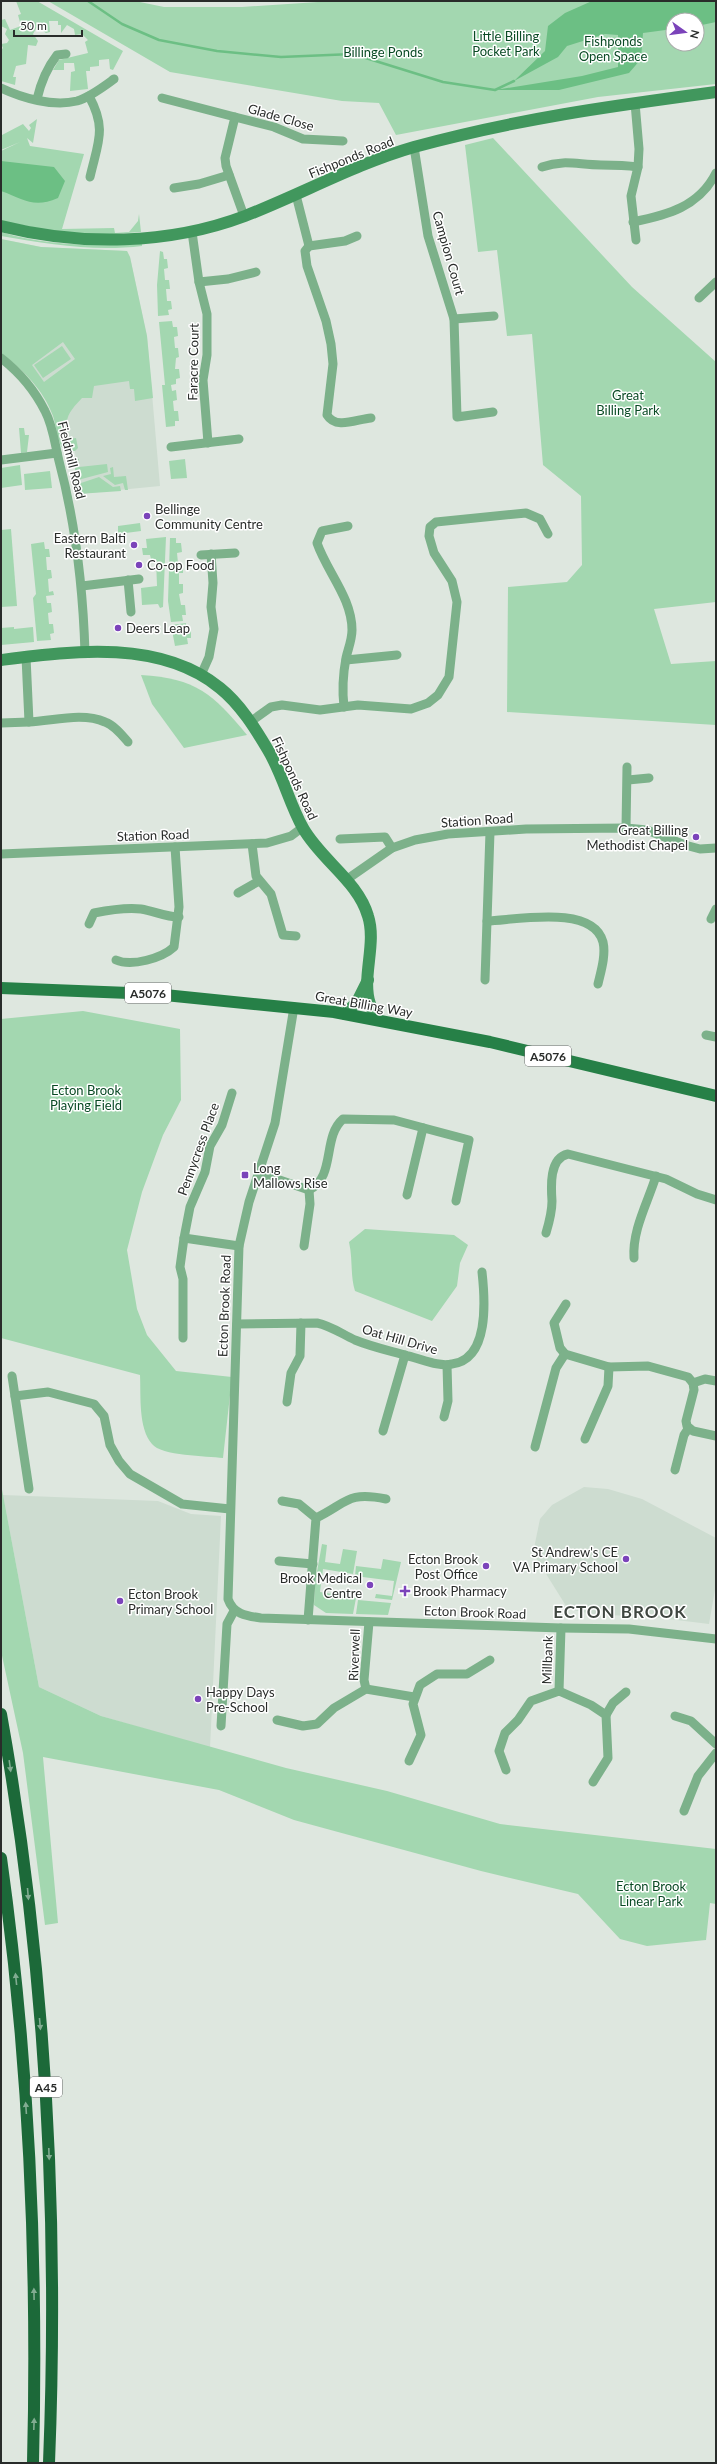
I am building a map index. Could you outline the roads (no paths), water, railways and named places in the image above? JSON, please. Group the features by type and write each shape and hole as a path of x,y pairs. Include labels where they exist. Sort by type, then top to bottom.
{"highway":[{"name":"A45","path":"1,1714 27,1884 46,2091 53,2288 49,2463"},
{"name":"A45","path":"1,1858 17,1991 31,2192 34,2334 33,2463"}],"main road":[{"name":"Great Billing Way","path":"1,988 155,994 294,1007 345,1014 490,1042 716,1096"}],"street":[{"path":"37,99 41,81 59,52"},
{"path":"1,88 37,99 66,103 89,96 114,79"},
{"name":"Fishponds Road","path":"1,226 29,233 108,240 144,239 192,232 244,216 296,195 344,173 414,147 529,119 716,92"},
{"path":"89,96 99,114 100,126 90,177"},
{"name":"Glade Close","path":"162,98 274,127 303,139 343,141"},
{"path":"635,103 639,149 638,167 631,196 632,222 636,240"},
{"name":"Glade Close","path":"235,117 225,158 229,175 244,216"},
{"name":"Campion Court","path":"414,147 428,236 454,319 456,417 493,412"},
{"path":"542,167 564,161 600,165 616,163 638,167"},
{"path":"632,222 669,214 686,206 704,191 716,173"},
{"path":"174,188 199,184 229,175"},
{"path":"296,195 309,246"},
{"name":"Faracre Court","path":"192,232 199,282 206,311 208,332 203,380 208,443"},
{"path":"357,236 345,241 309,246 305,251 307,266 326,321 332,344 334,364 327,415 330,419 338,423 371,418"},
{"path":"199,282 228,279 256,272"},
{"path":"699,298 716,282"},
{"path":"454,319 494,316"},
{"name":"Fieldmill Road","path":"1,358 32,388 46,412 71,508 82,586 85,653"},
{"path":"171,447 239,439"},
{"path":"1,460 57,453"},
{"path":"250,722 271,707 282,705 320,710 358,705 416,708 433,700 450,677 457,602 452,581 437,560 430,543 429,530 436,522 526,513 540,519 548,534"},
{"path":"344,706 346,660 352,631 350,616 344,596 325,565 316,543 322,531 348,526"},
{"path":"201,675 209,657 214,630 211,607 212,582 206,555 235,553"},
{"path":"82,586 138,579"},
{"path":"128,580 131,612"},
{"name":"Fishponds Road","path":"1,660 26,657 114,652 173,662 201,675 220,688 250,722 270,752 303,827 310,839 359,896 368,916 372,930 368,978 370,1003 378,1020"},
{"path":"346,660 397,655"},
{"path":"26,657 29,722"},
{"path":"1,723 29,722 73,717 95,719 112,726 128,742"},
{"path":"626,828 628,780 627,767"},
{"path":"628,780 650,778"},
{"name":"Station Road","path":"1,854 252,844 281,840 303,827"},
{"name":"Station Road","path":"346,880 392,848 415,840 437,836 566,828 626,828 647,830 685,845 700,848 716,848"},
{"path":"485,980 490,832"},
{"path":"340,839 385,837 392,848"},
{"path":"252,844 254,869 259,881 271,894 281,938 296,936"},
{"path":"116,960 125,962 149,959 171,950 176,943 178,917 175,847"},
{"path":"238,893 259,881"},
{"path":"89,924 94,914 116,909 142,909 163,916 178,917"},
{"path":"711,919 716,909"},
{"path":"487,921 576,918 587,922 596,930 603,942 598,984"},
{"name":"Fishponds Road","path":"345,1014 357,1002 368,978"},
{"name":"Ecton Brook Road","path":"294,1007 276,1116 249,1202 239,1246 228,1598 234,1610 246,1616 261,1618 630,1629 716,1639"},
{"path":"706,1035 716,1037"},
{"name":"Pennycress Place","path":"183,1338 183,1279 180,1267 190,1207 206,1172 210,1146 222,1124 232,1093"},
{"path":"309,1190 320,1182 335,1130 343,1119 394,1120 469,1140 456,1201"},
{"path":"407,1195 423,1128"},
{"path":"546,1233 552,1201 551,1182 557,1161 564,1154 571,1154 656,1176 716,1200"},
{"path":"259,1173 309,1190"},
{"path":"634,1258 633,1248 636,1234 656,1176"},
{"path":"304,1246 310,1204 309,1190"},
{"path":"184,1238 239,1246"},
{"name":"Oat Hill Drive","path":"237,1324 301,1323 329,1326 356,1340 405,1355 447,1365 460,1362 471,1355 482,1331 485,1305 482,1272"},
{"path":"566,1304 554,1322 560,1348 565,1354 609,1367 648,1366 684,1376 693,1383 694,1390 686,1421 688,1429 684,1435 675,1470"},
{"path":"287,1402 291,1373 300,1356 301,1323"},
{"path":"535,1447 556,1368 565,1354"},
{"path":"383,1431 405,1355"},
{"path":"444,1417 448,1401 447,1365"},
{"path":"585,1439 608,1386 609,1367"},
{"path":"12,1376 29,1489"},
{"path":"693,1383 705,1379 716,1381"},
{"path":"15,1396 48,1392 94,1404 104,1416 110,1445 119,1461 130,1474 182,1504 230,1509"},
{"path":"688,1429 716,1436"},
{"path":"316,1518 347,1498 368,1496 386,1499"},
{"path":"282,1501 299,1504 316,1518"},
{"path":"308,1620 316,1518"},
{"path":"279,1561 313,1564"},
{"path":"221,1726 228,1624 234,1610"},
{"name":"Riverwell","path":"366,1689 364,1680 369,1622"},
{"name":"Millbank","path":"559,1692 561,1628"},
{"path":"409,1761 421,1736 413,1710 414,1697 420,1685 430,1676 443,1673 467,1674 490,1660"},
{"name":"Riverwell","path":"277,1720 303,1726 317,1724 334,1708 366,1689 414,1697"},
{"name":"Millbank","path":"506,1770 499,1751 505,1733 518,1720 531,1701 559,1692 591,1705 606,1715"},
{"path":"593,1782 608,1758 610,1747 606,1715 613,1703 626,1692"},
{"path":"675,1716 691,1721 716,1744"},
{"path":"684,1811 698,1776 716,1753"}],"waterway":[{"path":"88,1 122,24 159,40 217,51 281,57 353,54 443,82 495,90 514,81"}],"place":[{"name":"Bellinge Community Centre","path":"147,516"},
{"name":"Eastern Balti Restaurant","path":"134,545"},
{"name":"Co-op Food","path":"139,565"},
{"name":"Deers Leap","path":"118,628"},
{"name":"Great Billing Methodist Chapel","path":"696,837"},
{"name":"Long Mallows Rise","path":"245,1175"},
{"name":"St Andrew's CE VA Primary School","path":"626,1559"},
{"name":"Ecton Brook Post Office","path":"486,1566"},
{"name":"Brook Medical Centre","path":"370,1585"},
{"name":"Brook Pharmacy","path":"405,1591"},
{"name":"Ecton Brook Primary School","path":"120,1601"},
{"name":"Happy Days Pre-School","path":"198,1699"}],"district":[{"name":"ECTON BROOK","path":"620,1611"}],"park label":[{"name":"Little Billing Pocket Park","path":"506,44"},
{"name":"Fishponds Open Space","path":"613,48"},
{"name":"Billinge Ponds","path":"383,52"},
{"name":"Great Billing Park","path":"628,402"},
{"name":"Ecton Brook Playing Field","path":"86,1098"},
{"name":"Ecton Brook Linear Park","path":"651,1894"}]}
